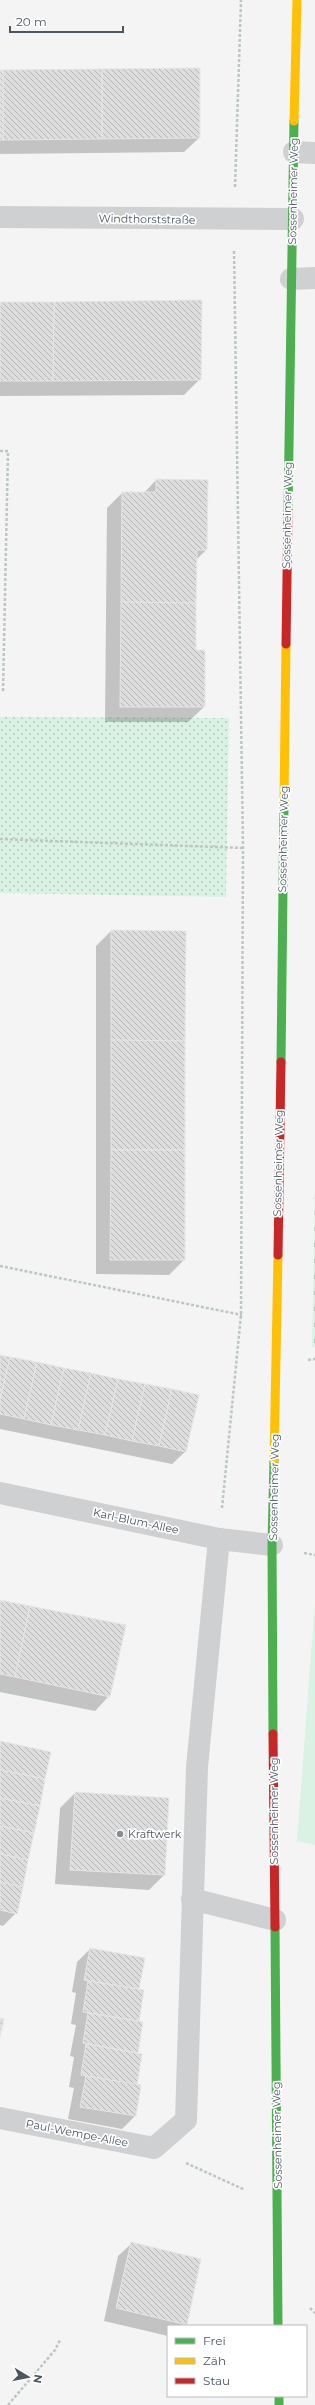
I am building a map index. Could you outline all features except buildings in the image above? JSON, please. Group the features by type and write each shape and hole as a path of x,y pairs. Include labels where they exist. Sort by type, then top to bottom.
{"street":[{"name":"Sossenheimer Weg","path":"278,2325 272,1545 291,279 293,220 305,153 297,0"},
{"name":"Windthorststraße","path":"0,217 293,220"},
{"path":"291,279 315,278"},
{"name":"Karl-Blum-Allee","path":"0,1493 219,1539 272,1545"},
{"path":"154,2148 186,2120 197,1767 219,1539"},
{"path":"192,1899 275,1920"},
{"name":"Paul-Wempe-Allee","path":"0,2118 154,2148"}],"path":[{"path":"219,1539 241,1315 243,848 234,220 241,0"},
{"path":"0,451 8,451 3,691"},
{"path":"0,839 243,848"},
{"path":"0,1266 276,1321"},
{"path":"0,1689 60,1702"},
{"path":"154,2148 278,2205"},
{"path":"8,2405 55,2350 60,2340"}],"green space":[{"path":"0,717 229,718 226,897 0,893"},
{"path":"315,1186 315,1347 312,1347"},
{"path":"315,1601 315,1845 297,1841"}],"traffic: fast":[{"path":"288,511 294,121"},
{"path":"281,1062 284,802"},
{"path":"273,1734 272,1545 274,1460"},
{"path":"275,1927 278,2325"},
{"path":"279,2397 279,2405"}],"traffic: slow":[{"path":"294,121 297,0"},
{"path":"284,802 286,644"},
{"path":"274,1460 278,1255"}],"traffic: jam":[{"path":"286,644 288,511"},
{"path":"278,1255 281,1062"},
{"path":"273,1734 275,1927"}],"place":[{"name":"Kraftwerk","path":"120,1834"}]}
